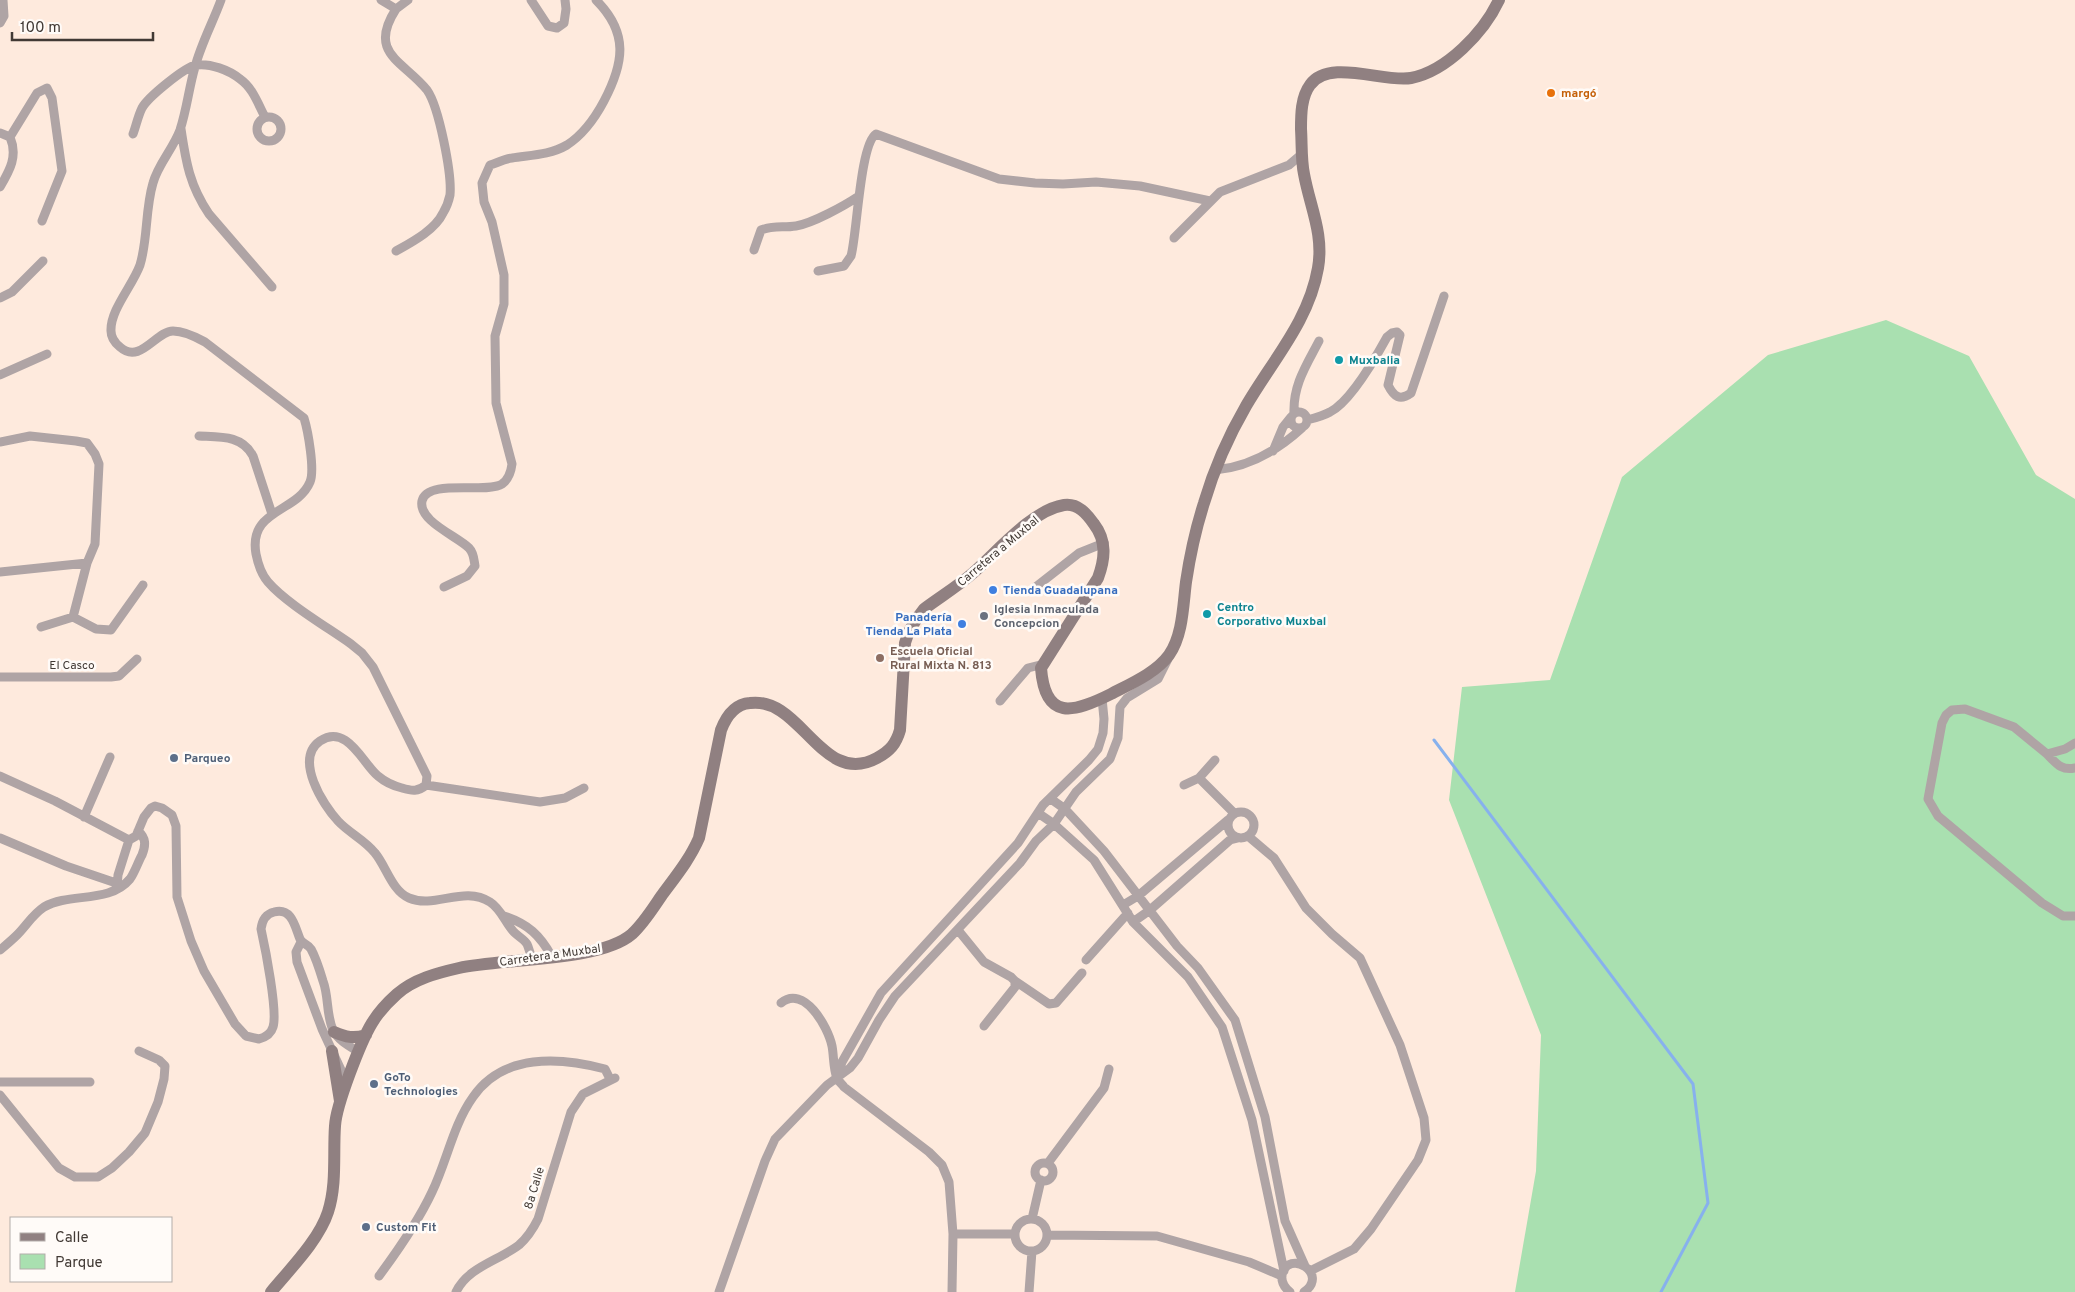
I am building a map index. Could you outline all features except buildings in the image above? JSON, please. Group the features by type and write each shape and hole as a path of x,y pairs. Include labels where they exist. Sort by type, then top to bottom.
{"main road":[{"path":"1104,543 1103,566 1098,578 1041,668 1042,681 1047,698 1054,705 1063,709 1073,708 1102,698 1155,668 1168,656 1178,636 1198,524 1224,446 1246,404 1294,331 1316,280 1320,251 1319,230 1304,174 1302,154 1301,116 1309,86 1315,79 1323,75 1338,72 1408,79 1433,71 1443,65 1472,38 1485,24 1499,0"},
{"name":"Carretera a Muxbal","path":"271,1292 323,1226 328,1213 334,1184 335,1124 340,1101 366,1035 377,1015 398,994 415,982 439,973 469,966 552,957 604,948 631,934 641,924 693,852 699,838 721,730 729,714 747,703 764,702 787,715 817,744 840,761 862,764 874,760 897,743 900,730 905,643 910,630 924,609 972,573 1025,526 1043,513 1056,508 1065,505 1075,506 1084,511 1098,529 1104,543"},
{"path":"334,1032 350,1038 366,1035"},
{"path":"332,1051 340,1101"}],"street":[{"path":"0,23 4,16 3,0"},
{"path":"221,0 195,65 181,127 153,182 146,210 142,256 139,268 114,316 111,330 113,340 122,349 135,352 145,348 166,332 174,331 192,335 205,342 304,418 307,425 312,472 310,481 306,488 296,497 263,523 255,537 254,545 258,566 266,580 277,591 362,653 373,666 427,776 426,785 420,790 413,791 394,786 378,776 355,747 340,738 330,738 320,741 312,752 310,765 313,783 338,822 373,850 384,864 401,893 410,898 432,901 459,896 481,897 491,902 504,916 512,930 527,944 532,958"},
{"path":"381,0 396,9"},
{"path":"396,251 415,240 443,214 450,195 442,138 433,102 427,90 396,62 385,42 390,19 396,9 408,0"},
{"path":"531,0 548,26 557,28 564,23 565,0"},
{"path":"444,587 467,576 475,566 474,558 470,549 429,519 422,510 422,500 426,494 438,489 498,486 506,480 511,472 512,464 496,403 495,336 504,304 504,275 492,222 484,202 482,183 490,165 510,158 531,157 566,145 584,132 599,112 617,74 621,52 620,39 615,28 608,15 596,0"},
{"path":"133,134 142,108 151,96 195,65 209,66 227,71 241,79 251,90 265,117"},
{"path":"0,187 8,172 14,152 10,137 36,93 47,88 52,98 62,171 42,221"},
{"path":"181,127 187,167 200,201 209,214 272,286"},
{"path":"0,133 10,137"},
{"path":"818,272 838,268 848,262 853,249 859,196 869,143 872,136 876,134 999,179 1035,183 1096,182 1140,186 1210,201"},
{"path":"1174,238 1210,201 1228,187 1289,165 1302,154"},
{"path":"754,250 761,230 770,226 796,226 846,205 859,196"},
{"path":"0,298 12,292 42,261"},
{"path":"1319,342 1299,381 1293,398 1293,426 1305,424 1331,412 1340,405 1363,376 1387,337 1392,333 1397,332 1400,336 1388,386 1392,394 1399,398 1405,398 1411,393 1444,296"},
{"path":"0,375 47,354"},
{"path":"1273,451 1282,428 1292,415 1303,412 1305,424"},
{"path":"1215,470 1232,468 1273,451 1287,442 1305,424"},
{"path":"0,442 30,436 76,441 87,443 95,454 99,464 95,544 86,563 73,617"},
{"path":"199,436 226,437 240,441 249,447 254,456 272,514"},
{"path":"1033,589 1079,553 1104,543"},
{"path":"0,572 86,563"},
{"path":"41,627 73,617 96,629 111,630 144,585"},
{"path":"719,1292 765,1161 775,1139 827,1085 850,1068 895,996 1020,863 1036,841 1054,824 1076,792 1110,759 1118,738 1120,707 1127,698 1158,679 1168,656"},
{"name":"El Casco","path":"0,676 111,677 119,676 137,659"},
{"path":"1000,701 1028,668 1044,664"},
{"path":"837,1078 842,1062 881,993 1018,843 1043,805 1051,799 1098,749 1103,734 1102,698"},
{"path":"2075,768 2060,768 2047,754 2014,727 1965,709 1952,710 1946,715 1942,723 1928,800 1938,816 2042,903 2063,916 2075,916"},
{"path":"2047,754 2060,751 2075,742"},
{"path":"84,817 110,757"},
{"path":"1184,785 1199,778 1215,760"},
{"path":"0,776 84,817 128,845 135,853 143,852"},
{"path":"1199,778 1231,817"},
{"path":"426,785 540,802 565,798 584,788"},
{"path":"1051,799 1064,809 1104,852 1177,946 1198,968 1234,1020 1264,1117 1285,1221 1308,1268 1312,1282 1304,1292"},
{"path":"119,885 128,845 136,836 144,817 155,806 162,808 172,815 176,826 177,897 187,929 204,971 235,1024 246,1036 259,1039 271,1032 274,1026 274,1009 261,929 264,918 278,911 292,919 301,942 310,948 323,979 328,1014 334,1032 342,1042 359,1052"},
{"path":"1086,960 1138,896 1231,817 1242,811 1250,815 1253,819 1254,828 1248,836 1230,840 1150,910 1133,922"},
{"path":"1038,813 1054,824 1094,860 1133,922 1188,977 1222,1026 1252,1120 1283,1273 1283,1285 1287,1291"},
{"path":"1231,817 1228,829 1238,838"},
{"path":"0,950 17,935 32,916 45,907 60,900 92,897 108,892 132,875 143,852 145,840 138,831"},
{"path":"1248,836 1274,858 1306,908 1360,958 1400,1045 1426,1129 1423,1150 1418,1160 1371,1229 1354,1249 1308,1268 1296,1263 1291,1264 1283,1273"},
{"path":"0,838 66,866 119,885"},
{"path":"504,916 520,921 542,938 552,957"},
{"path":"958,930 984,962 1011,977 1015,982 1049,1004 1056,1003 1082,973"},
{"path":"301,942 296,957 322,1029 347,1082"},
{"path":"307,986 323,979"},
{"path":"984,1026 1015,987 1015,982"},
{"path":"781,1003 786,998 793,996 806,1003 815,1011 832,1044 837,1078 844,1087 930,1152 942,1165 949,1182 953,1234 952,1292"},
{"path":"0,1095 59,1168 75,1176 98,1177 112,1168 140,1139 158,1102 164,1080 165,1066 159,1060 139,1051"},
{"name":"8a Calle","path":"380,1276 408,1237 433,1191 464,1114 473,1097 490,1078 518,1064 561,1060 605,1069 612,1078 583,1094 571,1112 538,1219 531,1232 519,1244 464,1280 456,1292"},
{"path":"1032,1219 1041,1180 1037,1177 1036,1169 1040,1164 1048,1164 1104,1088 1109,1069"},
{"path":"0,1082 90,1082"},
{"path":"1032,1219 1040,1222 1046,1230 1044,1244 1032,1251 1020,1246 1015,1234 1018,1225 1032,1219"},
{"path":"953,1234 1015,1234"},
{"path":"1046,1235 1157,1236 1283,1273"},
{"path":"1029,1292 1032,1251"}],"green space":[{"path":"1886,320 1969,356 2036,475 2075,499 2075,1292 1515,1292 1536,1171 1541,1035 1449,800 1462,687 1550,680 1622,477 1768,355"}],"waterway":[{"path":"1434,740 1693,1084 1708,1203 1661,1292"}],"place":[{"name":"margó","path":"1551,93"},
{"name":"Muxbalia","path":"1339,360"},
{"name":"Tienda Guadalupana","path":"993,590"},
{"name":"Centro Corporativo Muxbal","path":"1207,614"},
{"name":"Iglesia Inmaculada Concepcion","path":"984,616"},
{"name":"Panadería Tienda La Plata","path":"962,624"},
{"name":"Escuela Oficial Rural Mixta N. 813","path":"880,658"},
{"name":"Parqueo","path":"174,758"},
{"name":"GoTo Technologies","path":"374,1084"},
{"name":"Custom Fit","path":"366,1227"}]}
